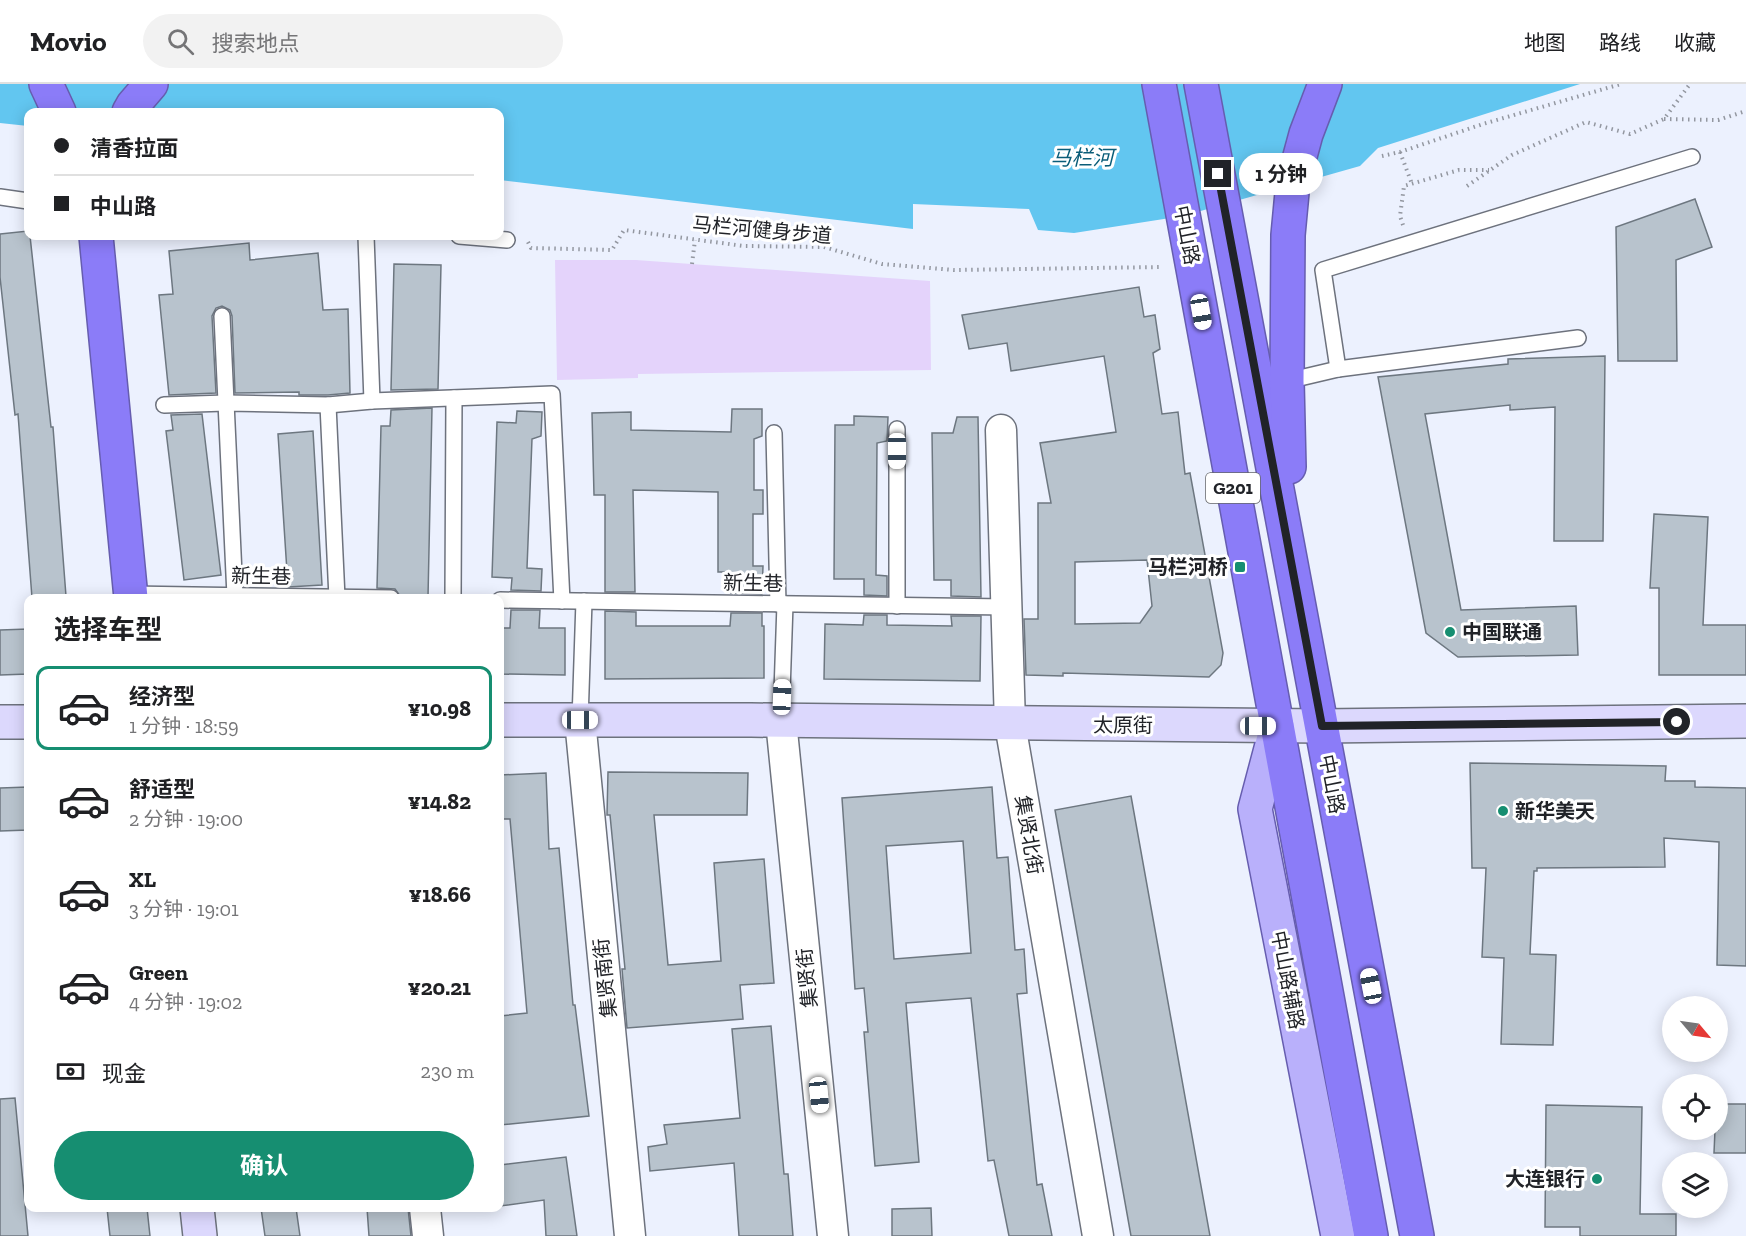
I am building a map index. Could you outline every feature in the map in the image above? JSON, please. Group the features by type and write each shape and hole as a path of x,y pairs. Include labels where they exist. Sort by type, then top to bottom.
{"highway":[{"path":"46,84 57,108"},
{"path":"131,108 151,84"},
{"name":"中山路","path":"1159,84 1371,1236"},
{"name":"中山路","path":"1201,84 1418,1236"},
{"path":"1291,562 1287,381 1288,235 1293,182 1306,134 1325,84"},
{"path":"97,240 130,594"}],"main road":[{"name":"中山路辅路","path":"1277,726 1255,808 1338,1236"}],"street":[{"name":"集贤北街","path":"1001,430 1010,724 1098,1236"},
{"name":"太原街","path":"504,720 1277,726 1746,721"},
{"name":"集贤南街","path":"580,720 630,1236"},
{"name":"集贤街","path":"781,721 833,1236"},
{"path":"0,722 24,722"},
{"path":"197,1212 200,1236"},
{"path":"425,1212 428,1236"}],"lane":[{"path":"1338,369 1323,270 1692,157"},
{"path":"0,196 24,200"},
{"path":"366,240 372,401"},
{"path":"222,316 235,594"},
{"path":"1287,381 1338,369 1578,338"},
{"path":"164,405 226,403 328,405 372,401 552,394 562,601"},
{"path":"453,594 454,398"},
{"path":"328,405 337,594"},
{"path":"897,429 897,606"},
{"path":"774,433 782,604 781,721"},
{"name":"新生巷","path":"504,600 1007,608"},
{"path":"580,720 584,601"}],"path":[{"path":"1382,156 1621,84"},
{"path":"1664,119 1690,84"},
{"path":"1467,186 1512,155 1586,122 1630,134 1664,119 1718,120 1746,111"},
{"path":"1400,152 1412,184"},
{"path":"1410,244 1400,216 1404,186 1459,170 1490,170"},
{"name":"马栏河健身步道","path":"526,238 531,248 612,250 624,230 744,246 824,247 882,264 954,270 1191,258"},
{"path":"692,264 695,240"}],"shaded area":[{"path":"555,260 636,260 930,281 931,370 638,374 638,378 557,380"}],"water":[{"name":"马栏河","path":"0,84 1580,84 1378,148 1360,166 1183,216 1074,233 1038,230 1029,209 913,204 913,229 504,180 504,108 24,108 24,126 0,123"}],"building":[{"path":"1695,199 1712,247 1676,260 1677,361 1618,361 1616,227"},
{"path":"24,231 24,240 30,240 51,427 53,427 66,594 32,594 18,414 15,415 0,277 0,234"},
{"path":"249,243 250,260 318,253 323,310 348,309 350,393 299,395 299,392 235,393 232,316 230,310 222,306 216,308 212,316 216,393 169,395 159,295 173,294 169,251"},
{"path":"394,264 441,265 438,389 391,390"},
{"path":"1139,287 1144,317 1155,315 1160,349 1153,353 1162,414 1178,412 1185,474 1190,473 1223,653 1221,665 1209,677 1063,673 1063,676 1026,675 1024,619 1038,619 1038,503 1051,503 1040,443 1116,432 1104,356 1011,371 1007,343 969,349 962,315","holes":["1147,560 1152,606 1140,623 1075,624 1075,562"]},
{"path":"1605,356 1603,541 1554,541 1555,407 1510,410 1510,405 1425,414 1461,610 1576,606 1578,655 1458,657 1426,633 1378,377 1508,364 1508,359"},
{"path":"432,408 428,594 399,594 395,589 377,588 381,426 390,426 391,410"},
{"path":"732,409 762,409 762,436 754,439 754,490 763,490 763,514 753,514 753,566 763,566 762,594 731,593 731,572 718,572 718,492 633,490 635,592 605,592 605,495 594,495 592,413 631,412 631,430 731,432"},
{"path":"517,411 542,412 541,436 532,439 527,568 542,569 541,591 511,590 512,578 492,577 497,422 516,423"},
{"path":"202,414 221,575 184,580 166,431 173,430 171,415"},
{"path":"854,416 888,417 887,441 877,443 876,575 887,576 887,596 864,595 864,579 834,579 835,425 854,425"},
{"path":"957,417 978,417 981,597 951,596 951,580 934,580 932,433 953,433"},
{"path":"313,431 322,585 288,587 278,434"},
{"path":"1654,514 1708,517 1703,625 1746,625 1746,675 1659,675 1659,588 1650,588"},
{"path":"511,610 540,610 539,628 565,628 565,675 504,674 504,628 510,628"},
{"path":"605,611 636,612 636,626 730,626 731,613 762,613 764,678 605,679"},
{"path":"864,615 887,615 887,625 952,626 951,616 981,616 980,681 824,679 825,624 863,625"},
{"path":"24,629 24,674 0,675 0,630"},
{"path":"1470,763 1666,766 1665,781 1695,781 1695,787 1746,788 1746,966 1717,965 1719,842 1664,838 1665,867 1537,868 1537,871 1534,871 1530,954 1556,955 1553,1045 1501,1044 1504,958 1482,957 1486,868 1472,868"},
{"path":"608,772 748,773 747,815 654,815 668,965 721,961 714,863 764,859 774,983 740,985 743,1019 627,1028 622,969 625,969 610,815 607,815"},
{"path":"546,773 549,849 559,848 573,1005 575,1005 589,1116 504,1125 504,1016 527,1013 510,819 504,819 504,775"},
{"path":"24,787 24,830 0,831 0,788"},
{"path":"992,787 997,858 1008,857 1015,950 1024,949 1027,993 1017,994 1037,1185 1042,1184 1052,1236 1009,1236 994,1160 988,1161 971,998 906,1003 919,1162 875,1166 864,1032 868,1032 864,988 855,989 842,798","holes":["963,841 971,953 894,959 886,846"]},
{"path":"1131,796 1210,1236 1131,1236 1055,810"},
{"path":"771,1026 784,1174 788,1174 793,1236 739,1236 734,1163 650,1171 648,1147 667,1144 664,1125 740,1118 732,1029"},
{"path":"15,1098 28,1236 0,1236 0,1099"},
{"path":"1728,1104 1746,1104 1746,1153 1714,1152 1715,1140 1728,1140"},
{"path":"1546,1105 1642,1107 1640,1214 1662,1214 1662,1218 1676,1218 1676,1236 1580,1236 1580,1227 1545,1227"},
{"path":"566,1157 577,1236 546,1236 544,1200 504,1205 504,1165"},
{"path":"931,1208 932,1236 892,1236 892,1209"},
{"path":"107,1212 147,1212 150,1236 110,1236"},
{"path":"262,1212 297,1212 300,1236 265,1236"},
{"path":"367,1212 408,1212 411,1236 369,1236"}],"place":[{"name":"马栏河桥","path":"1240,567"},
{"name":"中国联通","path":"1450,632"},
{"name":"新华美天","path":"1503,811"},
{"name":"大连银行","path":"1597,1179"}],"route":[{"path":"1218,174 1322,726 1677,722"}]}
